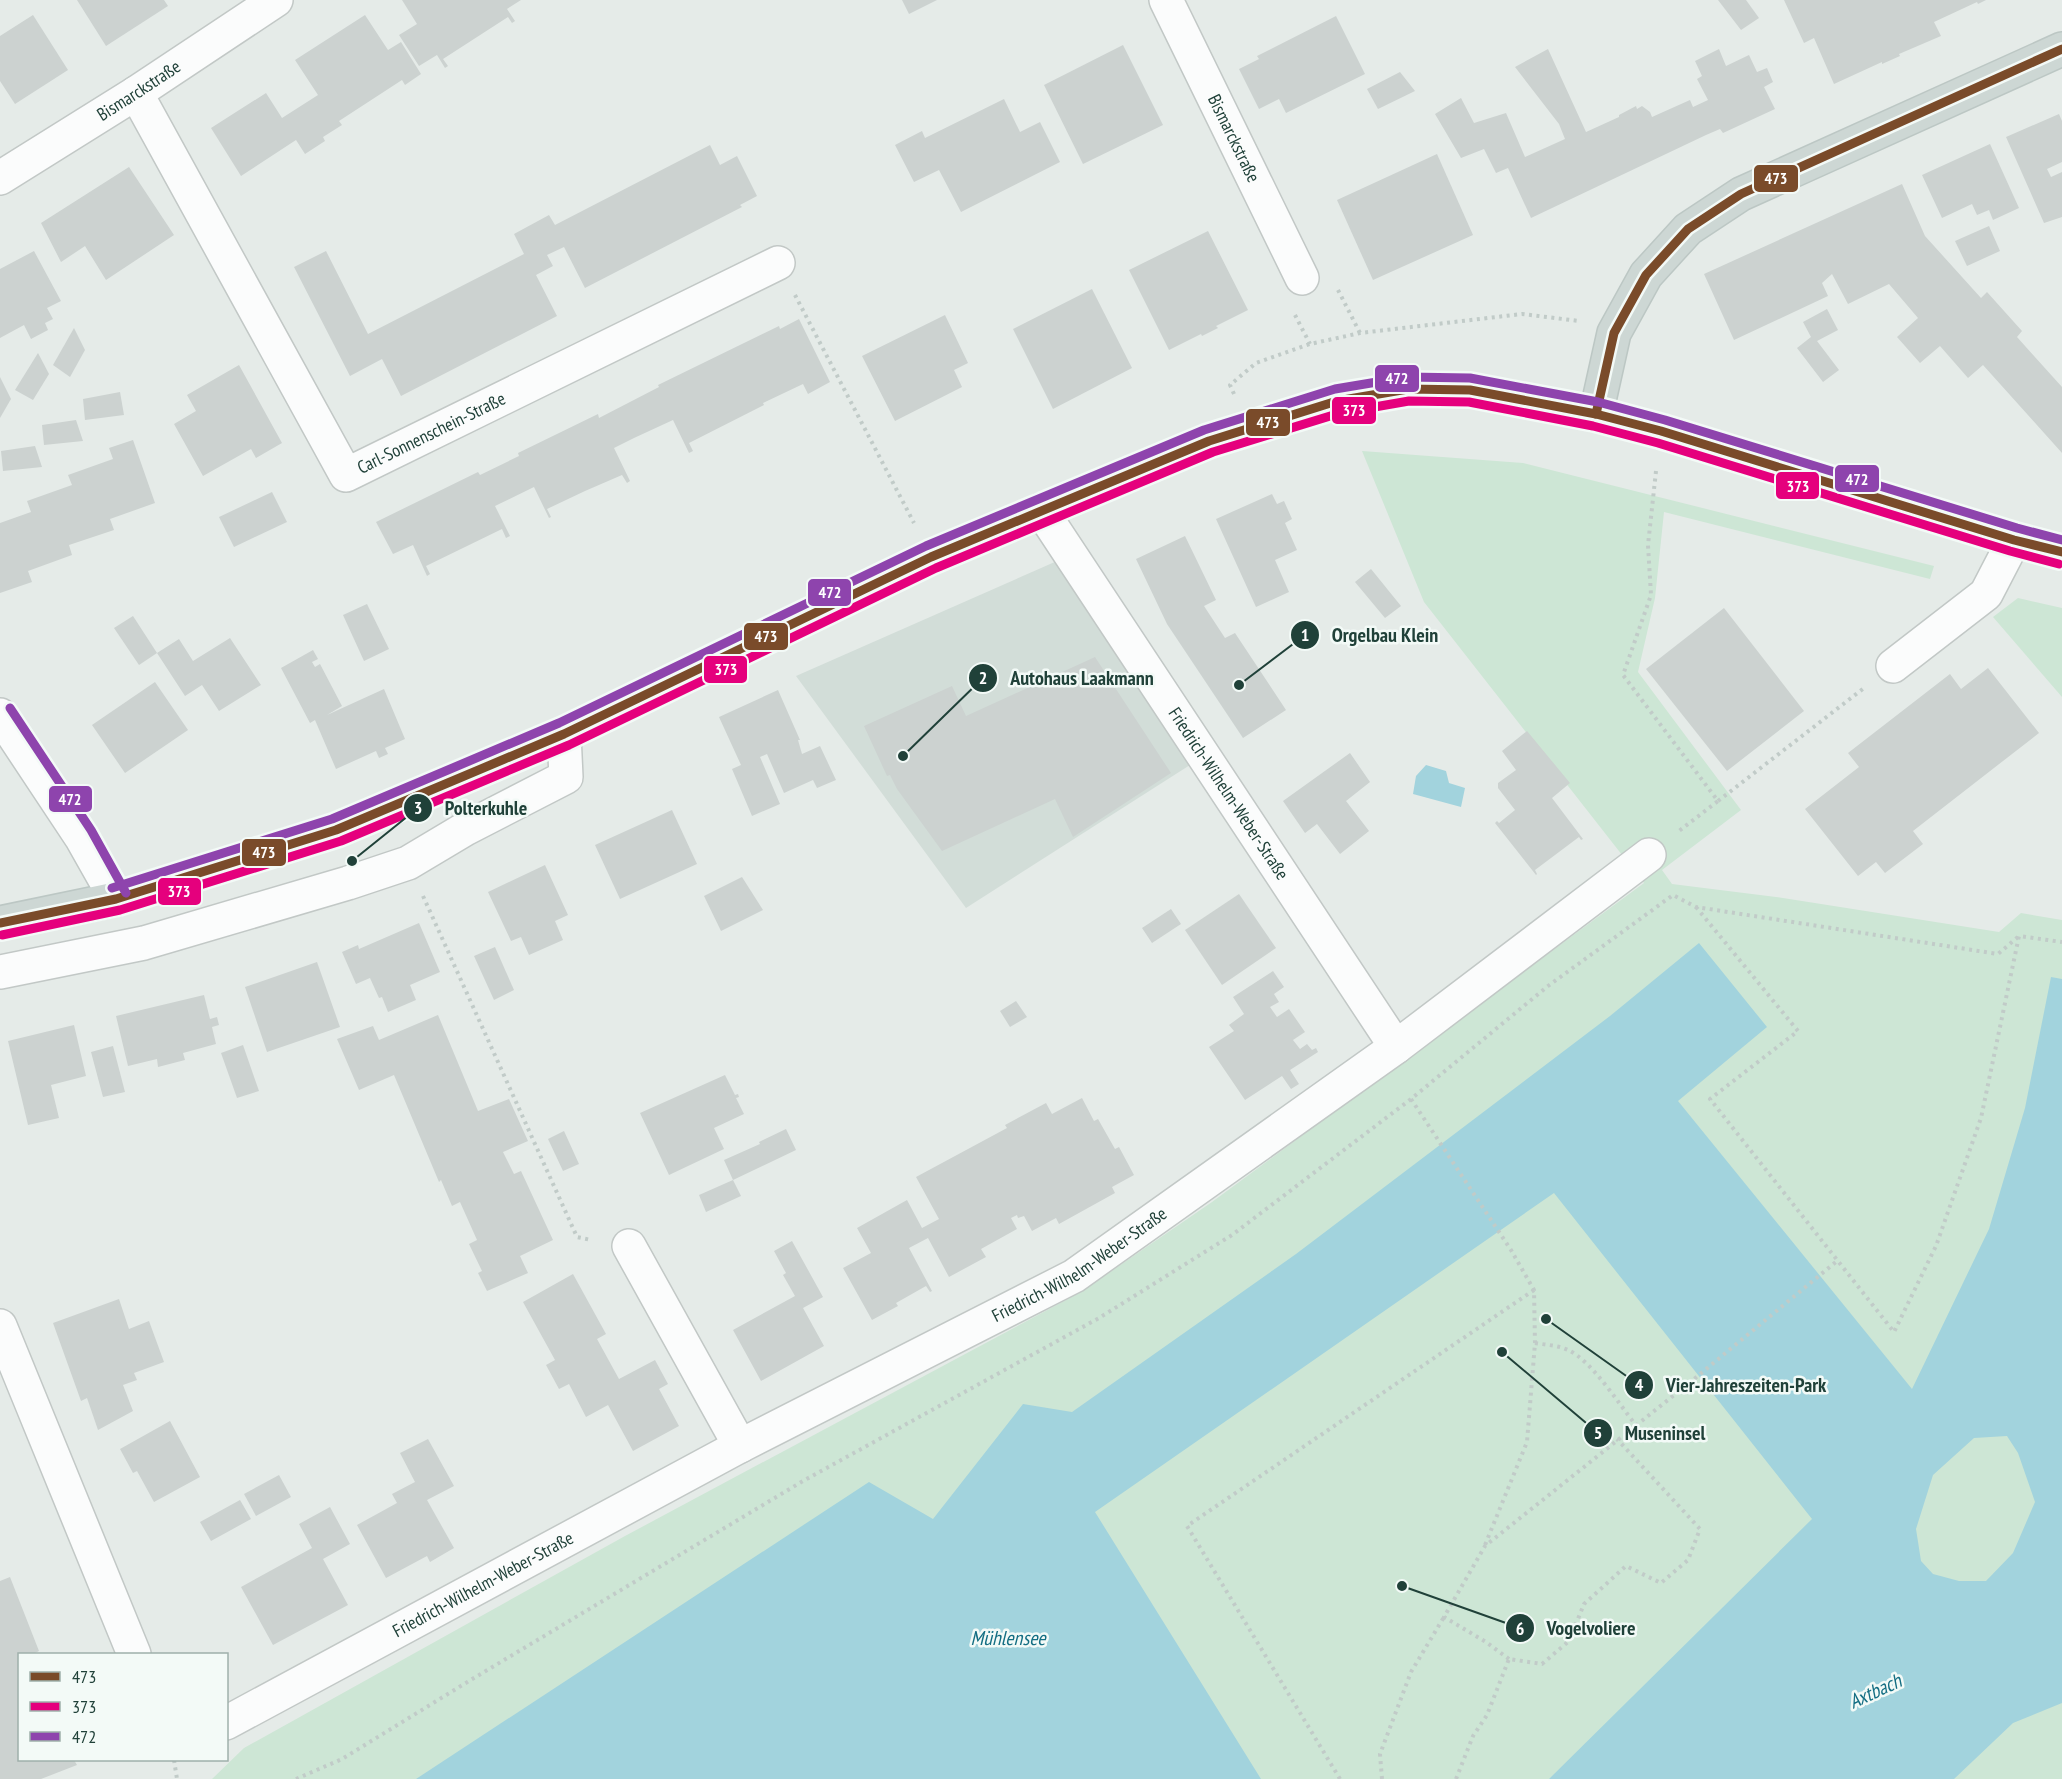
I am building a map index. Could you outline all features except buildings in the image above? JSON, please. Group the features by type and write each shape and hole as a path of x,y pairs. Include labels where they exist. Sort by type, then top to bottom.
{"main road":[{"path":"1596,414 1614,333 1646,275 1688,230 1741,194 2062,49"},
{"path":"0,923 116,899 336,830 564,734 932,557 1041,510 1209,441 1337,401 1408,389 1470,390 1596,414 1661,431 2014,540 2062,552"}],"street":[{"name":"Bismarckstraße","path":"0,178 136,93 276,0"},
{"name":"Bismarckstraße","path":"1166,0 1302,278"},
{"name":"Carl-Sonnenschein-Straße","path":"136,93 346,474 778,263"},
{"name":"Friedrich-Wilhelm-Weber-Straße","path":"1041,510 1396,1047"},
{"path":"1893,666 1986,594 2014,540"},
{"path":"0,715 81,837 116,899"},
{"path":"0,972 144,943 408,863 465,829 566,777 564,734"},
{"name":"Friedrich-Wilhelm-Weber-Straße","path":"228,1722 740,1446 1074,1276 1396,1047 1648,855"},
{"path":"629,1246 740,1446"},
{"path":"0,1326 134,1653"}],"path":[{"path":"778,263 932,557"},
{"path":"1250,429 1230,385 1256,363 1317,342 1360,333 1522,314 1574,319 1614,333"},
{"path":"1661,431 1648,545 1651,595 1623,675 1718,801"},
{"path":"1648,855 1893,666"},
{"path":"408,863 577,1237 629,1246"},
{"path":"296,1779 342,1759 803,1481 1099,1318 1232,1234 1411,1099 1548,986 1673,895 1696,907 1998,954 2019,936 2062,942"},
{"path":"1696,907 1798,1031 1710,1099 1894,1332 1936,1246 1981,1118 2019,936"},
{"path":"1382,1779 1380,1754 1411,1672 1485,1546 1527,1442 1535,1343 1534,1290 1511,1250 1426,1125 1411,1099"},
{"path":"1485,1546 1837,1262"},
{"path":"1340,1779 1187,1526 1534,1290"},
{"path":"1535,1343 1569,1350 1584,1361 1635,1424"},
{"path":"1444,1617 1509,1659 1542,1664 1569,1641 1584,1604 1626,1566 1661,1583 1688,1560 1700,1529 1617,1439"},
{"path":"1456,1779 1473,1736 1487,1715 1509,1659"},
{"path":"174,1761 177,1779"}],"shaded area":[{"path":"1057,561 1190,765 966,908 796,676"}],"green space":[{"path":"1362,451 1523,463 1934,566 1930,579 1664,512 1655,598 1638,672 1741,810 1662,870 1672,884 1783,898 1999,932 2021,913 2062,920 2062,1779 212,1779 244,1748 625,1536 1081,1292 1212,1202 1644,883 1424,602"},
{"path":"2018,598 2062,608 2062,697 1993,617"}],"water":[{"path":"1426,765 1446,771 1449,783 1465,788 1461,807 1413,794 1416,776"},
{"name":"Mühlensee","path":"1699,943 1767,1027 1678,1101 1912,1389 1989,1229 2025,1108 2051,977 2062,979 2062,1703 2013,1723 1954,1779 1549,1779 1812,1519 1554,1193 1095,1512 1261,1779 416,1779 869,1482 933,1519 1023,1404 1072,1412 1296,1254 1610,1016","holes":["2007,1436 2018,1453 2035,1502 2013,1553 1986,1581 1959,1581 1933,1574 1921,1561 1916,1529 1933,1475 1974,1438"]}],"transit line":[{"name":"473","path":"1596,414 1614,333 1646,275 1688,229 1741,194 2062,49"},
{"name":"472","path":"112,888 332,819 559,723 926,546 1204,430 1335,389 1407,377 1470,378 1598,402 1665,420 2062,540"},
{"name":"473","path":"0,923 116,899 336,830 564,734 931,557 1209,441 1337,401 1408,389 1470,390 1596,414 1661,431 2014,540 2062,552"},
{"name":"373","path":"2,935 120,910 341,841 569,745 936,568 1213,452 1340,413 1409,401 1469,402 1593,426 1658,443 2059,564"},
{"name":"472","path":"10,708 91,830 126,893"}],"place":[{"name":"Orgelbau Klein","path":"1239,685"},
{"name":"Autohaus Laakmann","path":"903,756"},
{"name":"Polterkuhle","path":"352,861"},
{"name":"Vier-Jahreszeiten-Park","path":"1546,1319"},
{"name":"Museninsel","path":"1502,1352"},
{"name":"Vogelvoliere","path":"1402,1586"}],"water label":[{"name":"Axtbach","path":"1875,1691"}]}
